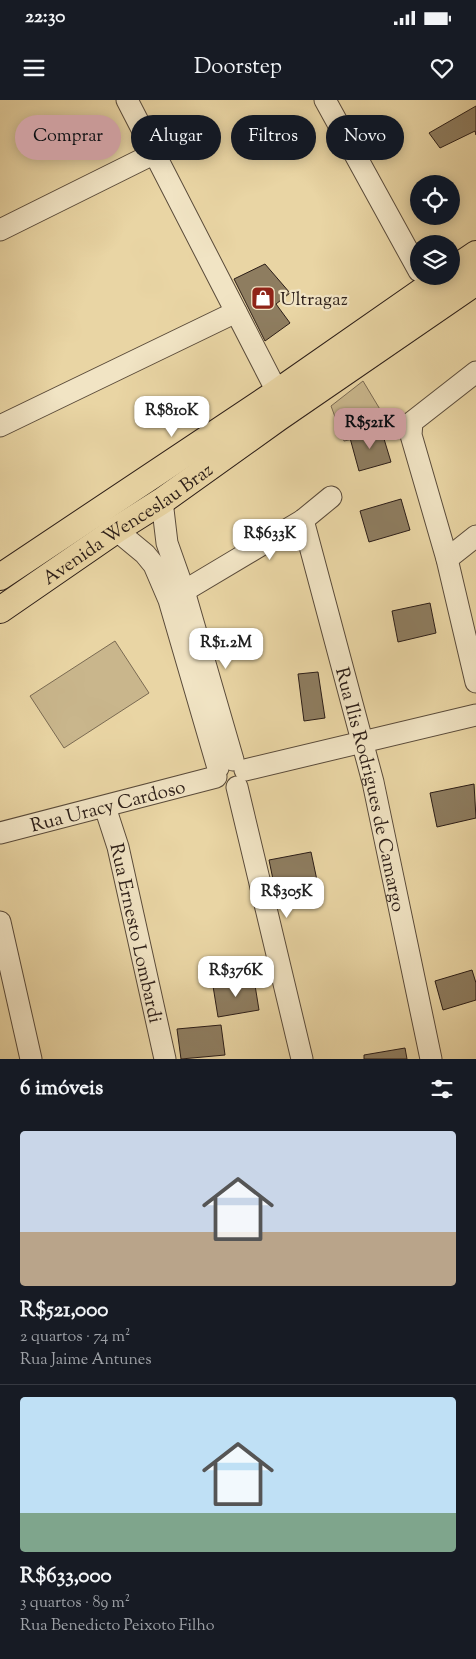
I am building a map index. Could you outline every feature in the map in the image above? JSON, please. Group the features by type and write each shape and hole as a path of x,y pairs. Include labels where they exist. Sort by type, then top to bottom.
{"main road":[{"path":"460,265 476,254"},
{"name":"Avenida Wenceslau Braz","path":"460,283 476,282"},
{"name":"Avenida Wenceslau Braz","path":"0,610 116,530 162,501 429,285"},
{"name":"Avenida Wenceslau Braz","path":"0,577 282,402"}],"street":[{"path":"127,100 134,115"},
{"path":"325,100 410,249"},
{"path":"0,230 141,160"},
{"path":"156,160 282,402"},
{"path":"0,426 236,312"},
{"path":"476,372 412,422 411,435 446,559 476,682"},
{"path":"177,595 303,520 331,497"},
{"path":"162,501 167,543 177,595 230,772 302,1059"},
{"name":"Rua Ilis Rodrigues de Camargo","path":"303,520 363,743 431,1059"},
{"path":"116,530 145,554 177,595"},
{"path":"446,559 476,536"},
{"name":"Rua Uracy Cardoso","path":"0,834 106,807 230,772 363,743 476,715"},
{"name":"Rua Ernesto Lombardi","path":"106,807 118,847 165,1059"},
{"path":"0,922 31,1059"}],"shaded area":[{"path":"363,381 384,416 412,422 411,435 387,432 344,441 331,406"},
{"path":"115,641 149,693 64,748 30,696"}],"building":[{"path":"476,106 476,135 475,131 440,148 429,133"},
{"name":"Ultragaz","path":"265,264 290,293 276,304 290,323 265,341 234,279"},
{"path":"381,429 391,462 359,471 350,438"},
{"path":"401,499 410,530 369,542 360,511"},
{"path":"430,603 436,633 398,642 392,611"},
{"path":"318,672 325,718 304,721 298,674"},
{"path":"474,784 476,818 437,827 430,793"},
{"path":"311,852 318,885 276,894 269,860"},
{"path":"472,970 476,983 476,1000 443,1010 435,981"},
{"path":"254,979 259,1010 218,1017 213,986"},
{"path":"221,1025 225,1055 181,1059 177,1029"},
{"path":"405,1048 407,1059 364,1059 364,1055"}],"place":[{"name":"Ultragaz","path":"263,298"}]}
